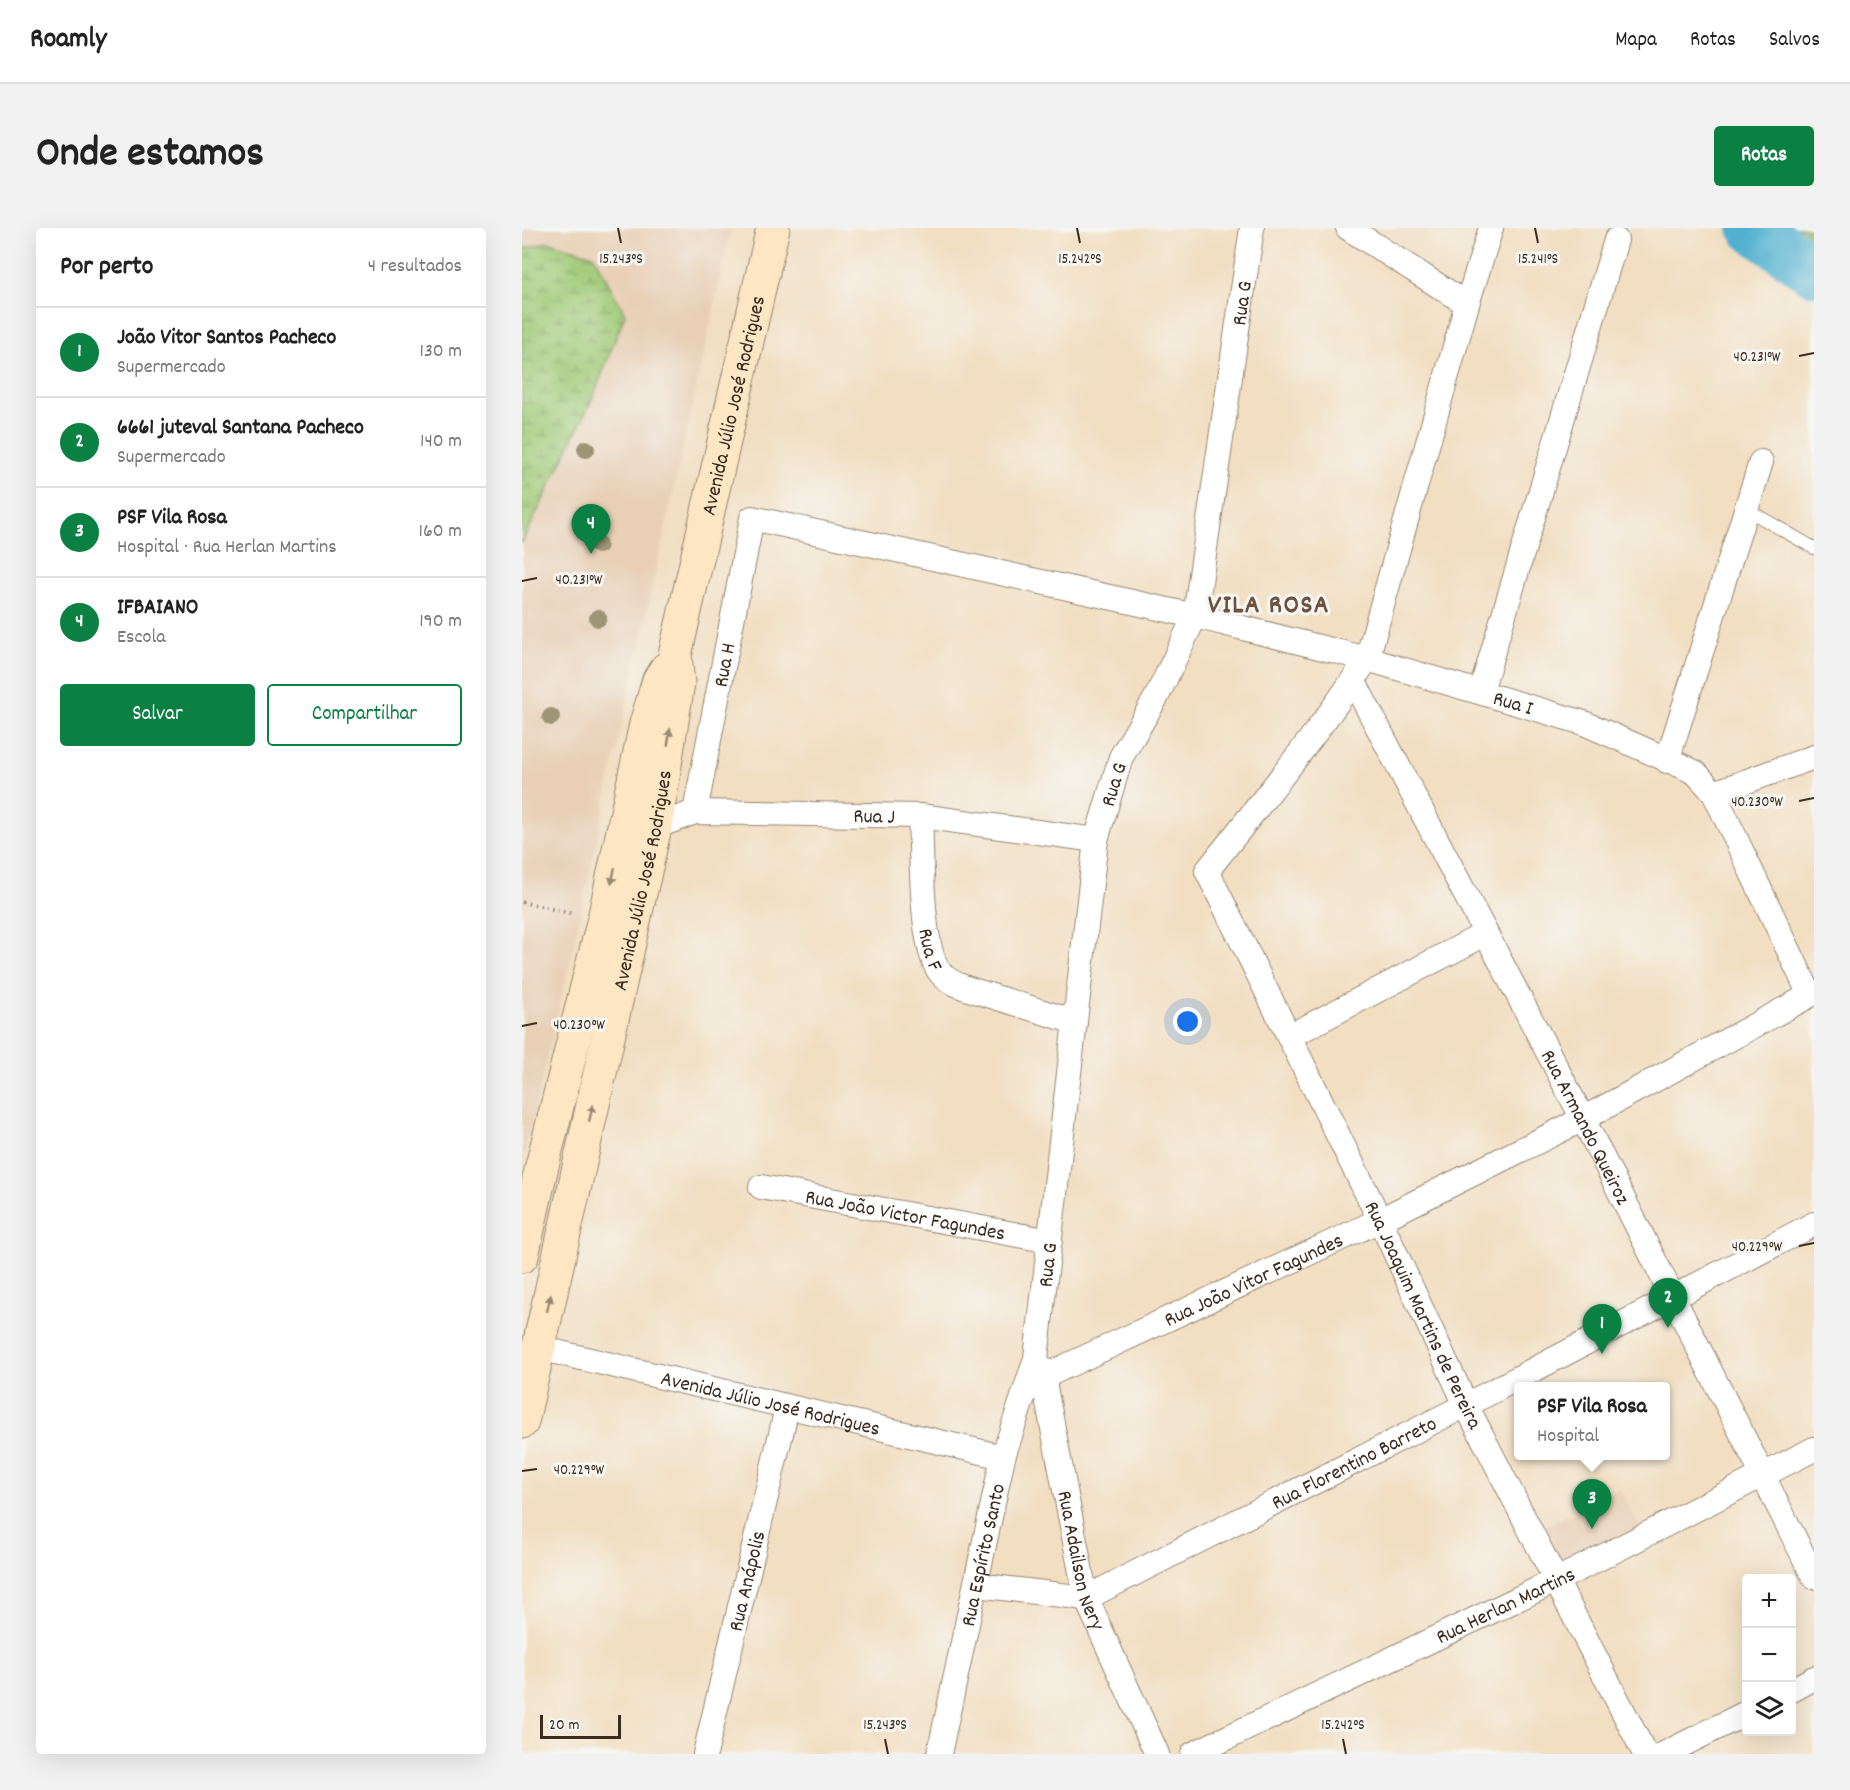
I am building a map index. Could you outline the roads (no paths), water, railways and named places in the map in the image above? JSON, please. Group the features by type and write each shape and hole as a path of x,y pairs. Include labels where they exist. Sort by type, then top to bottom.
{"main road":[{"name":"Avenida Júlio José Rodrigues","path":"522,1422 655,827 678,683 675,655 773,228"},
{"name":"Avenida Júlio José Rodrigues","path":"522,1256 541,1170 604,919 646,724 659,680 675,655"}],"street":[{"name":"Rua G","path":"1040,1367 1050,1241 1096,840 1121,758 1157,696 1195,616 1252,228"},
{"path":"1348,228 1467,303"},
{"path":"1353,680 1366,659 1467,303 1491,228"},
{"path":"1481,691 1616,240"},
{"path":"1667,761 1761,462"},
{"name":"Rua I","path":"752,518 1195,616 1366,659 1584,723 1696,773 1714,793 1812,994"},
{"name":"Rua H","path":"695,812 752,518"},
{"name":"Rua Joaquim Martins de Pereira","path":"1353,680 1207,872 1380,1220 1466,1405 1645,1754"},
{"name":"Rua Armando Queiroz","path":"1353,680 1584,1119 1814,1576"},
{"path":"1714,793 1814,757"},
{"name":"Rua J","path":"655,827 695,812 920,816 1096,840"},
{"name":"Rua F","path":"920,816 926,929 932,958 939,971 948,981 966,988 1075,1022"},
{"path":"1290,1036 1485,934"},
{"name":"Rua João Vitor Fagundes","path":"1040,1367 1380,1220 1584,1119 1812,994"},
{"name":"Rua João Victor Fagundes","path":"761,1187 1050,1241"},
{"name":"Rua Florentino Barreto","path":"1086,1598 1466,1405 1814,1224"},
{"name":"Avenida Júlio José Rodrigues","path":"539,1348 1003,1457"},
{"name":"Rua Espírito Santo","path":"939,1754 1003,1457 1040,1367"},
{"name":"Rua Adailson Nery","path":"1040,1367 1086,1598 1157,1754"},
{"name":"Rua Anápolis","path":"705,1754 787,1408"},
{"name":"Rua Herlan Martins","path":"1193,1754 1555,1581 1814,1449"},
{"path":"977,1585 1086,1598"},
{"path":"1796,1687 1814,1678"},
{"path":"1664,1754 1742,1715"}],"lane":[{"path":"1746,509 1814,548"}],"waterway":[{"path":"1753,228 1814,271"}],"place":[{"name":"IFBAIANO","path":"591,554"},
{"name":"6661 juteval Santana Pacheco","path":"1668,1328"},
{"name":"João Vitor Santos Pacheco","path":"1602,1354"},
{"name":"PSF Vila Rosa","path":"1592,1529"}],"district":[{"name":"VILA ROSA","path":"1269,603"}]}
